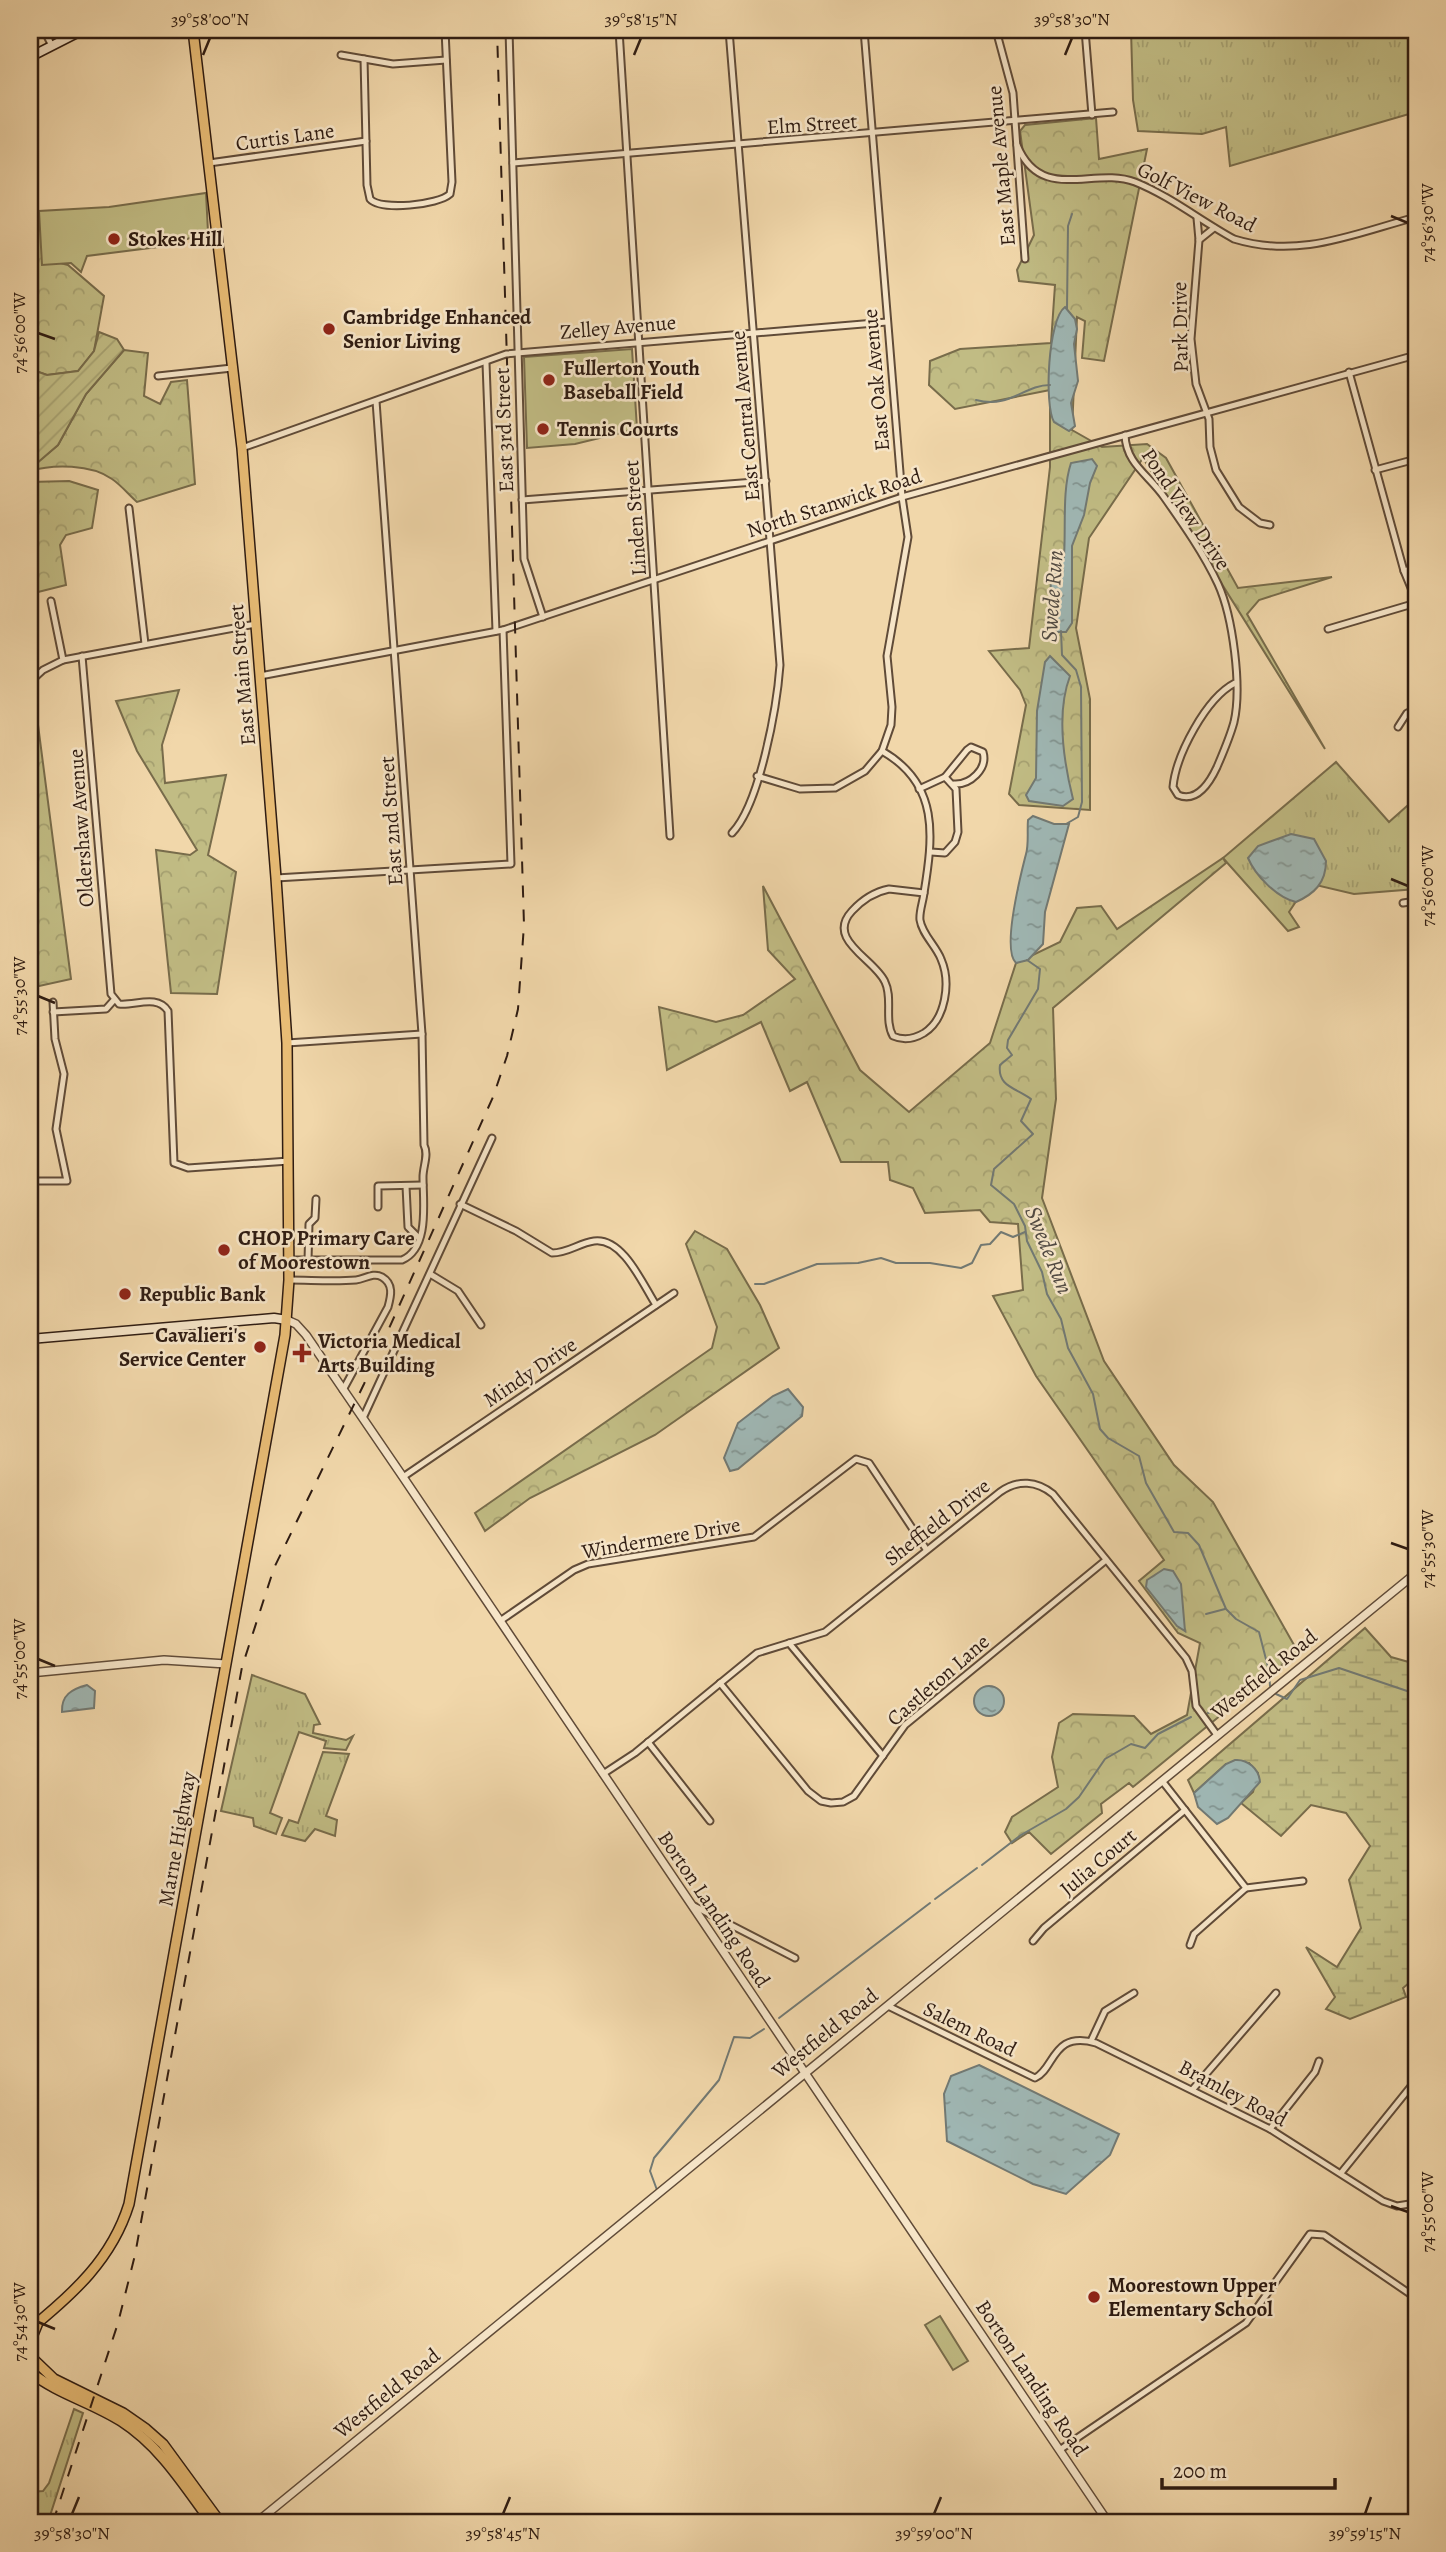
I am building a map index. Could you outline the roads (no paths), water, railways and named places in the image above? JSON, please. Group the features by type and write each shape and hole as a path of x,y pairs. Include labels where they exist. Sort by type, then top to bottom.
{"main road":[{"path":"30,57 83,30"},
{"name":"East Main Street","path":"193,30 242,448 276,878 287,1042 287,1320"},
{"path":"30,1339 274,1318 287,1320"},
{"name":"Marne Highway","path":"34,2326 99,2265 116,2239 129,2204 287,1320"},
{"path":"34,2326 30,2342 32,2359 54,2379 123,2413 146,2428 163,2444 220,2522"},
{"path":"30,2372 48,2386 121,2421 160,2453 209,2521"}],"street":[{"path":"44,30 52,46"},
{"path":"364,59 368,191 375,205 434,202 450,194 450,103 445,30"},
{"name":"East 3rd Street","path":"509,30 524,559 543,617"},
{"name":"Linden Street","path":"619,30 629,154 670,836"},
{"name":"East Central Avenue","path":"729,30 780,666 773,726 742,818 732,833"},
{"name":"East Oak Avenue","path":"757,776 800,789 835,788 852,781 865,771 882,751 891,725 887,656 908,537 902,497 864,30"},
{"name":"East Maple Avenue","path":"996,30 1010,78 1016,122 1025,259"},
{"path":"1085,30 1092,115"},
{"path":"341,55 406,64 446,60"},
{"name":"Elm Street","path":"513,163 872,135 1113,112"},
{"name":"Curtis Lane","path":"209,163 366,141"},
{"name":"Golf View Road","path":"1017,145 1021,158 1043,174 1071,182 1120,177 1139,183 1234,239 1281,249 1305,247 1416,217"},
{"name":"Park Drive","path":"1197,218 1199,240 1191,339 1196,384 1207,412 1216,470 1246,515 1270,525"},
{"path":"1199,240 1214,228"},
{"name":"Zelley Avenue","path":"242,448 518,352 887,322"},
{"name":"North Stanwick Road","path":"260,676 503,630 902,497 1416,355"},
{"name":"East 3rd Street","path":"486,363 496,631"},
{"path":"158,376 232,369"},
{"path":"1328,629 1416,601 1404,571 1349,372"},
{"name":"East 2nd Street","path":"376,401 422,1034 424,1145 427,1152 423,1185 423,1224 419,1238"},
{"name":"Pond View Drive","path":"1125,435 1135,466 1163,495 1218,584 1230,626 1235,683 1234,723 1207,786 1192,796 1178,795 1173,787 1182,750 1220,696 1235,683"},
{"path":"1376,470 1416,459"},
{"path":"522,500 766,481"},
{"path":"129,508 145,644"},
{"path":"1404,571 1416,567"},
{"path":"51,601 63,660"},
{"path":"30,682 43,670 63,660 256,624"},
{"path":"276,878 511,864 503,630"},
{"name":"Oldershaw Avenue","path":"82,656 113,999"},
{"path":"1398,727 1408,713 1416,709"},
{"path":"919,789 945,777 971,747 983,752 984,762 972,779 964,784 954,784 945,777"},
{"path":"882,751 899,761 919,789 931,819 931,852 920,921 943,964 944,1001 938,1020 930,1028 908,1039 900,1039 890,1030 889,997 885,981 872,964 849,944 845,923 854,908 878,891 898,888 924,894"},
{"path":"931,852 945,853 957,837 954,784"},
{"path":"1403,903 1416,901"},
{"path":"53,1012 103,1010 113,999 124,1005 154,1002 166,1007 169,1016 174,1163 188,1168 289,1161"},
{"path":"30,1181 67,1181 57,1133 64,1074 55,1039 52,1002"},
{"path":"287,1042 422,1034"},
{"path":"363,1418 492,1138"},
{"path":"378,1207 378,1186 423,1185"},
{"path":"289,1260 402,1260 410,1254 419,1238 408,1227 407,1186"},
{"path":"308,1260 309,1224 315,1218 316,1199"},
{"path":"460,1205 516,1231 552,1253 590,1241 609,1242 619,1250 656,1305"},
{"path":"430,1274 458,1291 481,1325"},
{"path":"289,1280 358,1280 374,1275 382,1277 389,1285 392,1294 388,1307 343,1390"},
{"name":"Mindy Drive","path":"403,1477 674,1293"},
{"name":"Borton Landing Road","path":"287,1320 296,1324 306,1335 363,1418 803,2074 1061,2449 1108,2522"},
{"name":"Windermere Drive","path":"500,1622 581,1567 754,1537 851,1461 860,1459 873,1470 926,1549"},
{"name":"Sheffield Drive","path":"603,1774 648,1742 760,1651 825,1632 1005,1488 1029,1483 1053,1494 1188,1660 1196,1706 1217,1735"},
{"name":"Castleton Lane","path":"720,1683 805,1787 821,1801 835,1803 850,1798 905,1725 1107,1560"},
{"name":"Westfield Road","path":"257,2522 1416,1573"},
{"path":"789,1643 883,1756"},
{"path":"30,1672 158,1660 226,1664"},
{"path":"648,1742 710,1821"},
{"path":"1163,1782 1247,1888"},
{"name":"Julia Court","path":"1033,1941 1044,1928 1185,1810"},
{"path":"1190,1945 1194,1934 1247,1888 1303,1881"},
{"path":"691,1904 796,1958"},
{"path":"1091,2041 1105,2011 1134,1993"},
{"path":"1194,2089 1276,1993"},
{"name":"Salem Road","path":"888,2006 1032,2077 1039,2076 1060,2048 1076,2042 1091,2041"},
{"name":"Bramley Road","path":"1091,2041 1194,2089 1270,2129 1383,2200 1397,2206 1414,2204"},
{"path":"1270,2129 1315,2072 1319,2061"},
{"path":"1341,2173 1412,2085 1416,2074"},
{"path":"1414,2204 1416,2216"},
{"path":"1061,2449 1246,2323 1307,2236 1315,2233 1416,2298"}],"water":[{"path":"1065,307 1075,319 1077,329 1074,344 1078,381 1071,403 1075,426 1069,431 1054,422 1049,399 1051,344 1059,315"},
{"path":"1092,459 1097,466 1090,483 1084,515 1072,546 1072,623 1066,632 1057,632 1048,622 1052,568 1064,557 1068,474 1071,463"},
{"path":"1050,656 1070,676 1062,722 1064,754 1073,799 1063,806 1029,801 1026,795 1036,778 1037,711 1045,662"},
{"path":"1033,816 1054,824 1069,824 1045,912 1043,944 1028,960 1016,963 1012,955 1011,928 1027,850 1028,820"},
{"path":"1291,834 1314,839 1326,861 1324,876 1318,887 1296,902 1281,896 1268,885 1248,858 1258,846"},
{"path":"788,1389 803,1407 802,1416 738,1469 730,1471 724,1458 738,1423 773,1396"},
{"path":"1164,1569 1173,1571 1181,1584 1185,1631 1177,1626 1146,1587 1147,1580"},
{"path":"87,1685 95,1691 94,1708 62,1712 63,1701 68,1694"},
{"path":"989,1686 999,1691 1004,1701 999,1711 989,1716 979,1711 974,1701 979,1691"},
{"path":"1235,1760 1252,1766 1258,1773 1260,1782 1228,1818 1217,1824 1198,1807 1194,1793 1226,1764"},
{"path":"979,2065 1119,2134 1110,2155 1066,2194 1033,2184 947,2141 944,2094 951,2076"}],"waterway":[{"path":"1067,309 1068,226 1072,214"},
{"name":"Swede Run","path":"976,400 988,402 1008,399 1050,385"},
{"name":"Swede Run","path":"1061,631 1062,655 1076,670 1081,687 1082,802 1078,817 1066,824"},
{"name":"Swede Run","path":"1027,960 1040,969 1038,989 1008,1040 1007,1048 1012,1055 1000,1065 1000,1072 1005,1083 1031,1099 1021,1121 1033,1134 994,1169 991,1185 1014,1204 1025,1226 1027,1241 1042,1272 1047,1294 1061,1319 1068,1348 1093,1394 1100,1429 1108,1438 1139,1456 1146,1483 1174,1532 1188,1533 1199,1545 1226,1609 1236,1619 1259,1632 1270,1686"},
{"path":"755,1284 764,1284 817,1264 858,1263 881,1258 896,1263 930,1263 961,1268 972,1263 981,1245 990,1244 1001,1232 1013,1237 1025,1232"},
{"path":"1206,1614 1225,1609"},
{"name":"Swede Run","path":"1276,1694 1287,1699 1300,1680 1339,1668 1416,1694"},
{"path":"1208,1713 1267,1681"},
{"path":"982,1865 1021,1835 1066,1809 1079,1797 1105,1759 1131,1744 1145,1748 1158,1734 1191,1717"},
{"path":"935,1899 977,1868"},
{"path":"779,2018 930,1903"},
{"path":"657,2190 650,2171 654,2158 719,2080 734,2037 750,2038 764,2029"}],"railway":[{"path":"53,2522 118,2323 135,2255 242,1667 274,1568 364,1384 493,1097 507,1056 518,1009 524,925 497,30"}],"place":[{"name":"Stokes Hill","path":"114,239"},
{"name":"Cambridge Enhanced Senior Living","path":"329,329"},
{"name":"Fullerton Youth Baseball Field","path":"549,380"},
{"name":"Tennis Courts","path":"543,429"},
{"name":"CHOP Primary Care of Moorestown","path":"224,1250"},
{"name":"Republic Bank","path":"125,1294"},
{"name":"Cavalieri's Service Center","path":"260,1347"},
{"name":"Victoria Medical Arts Building","path":"302,1353"},
{"name":"Moorestown Upper Elementary School","path":"1094,2297"}]}
